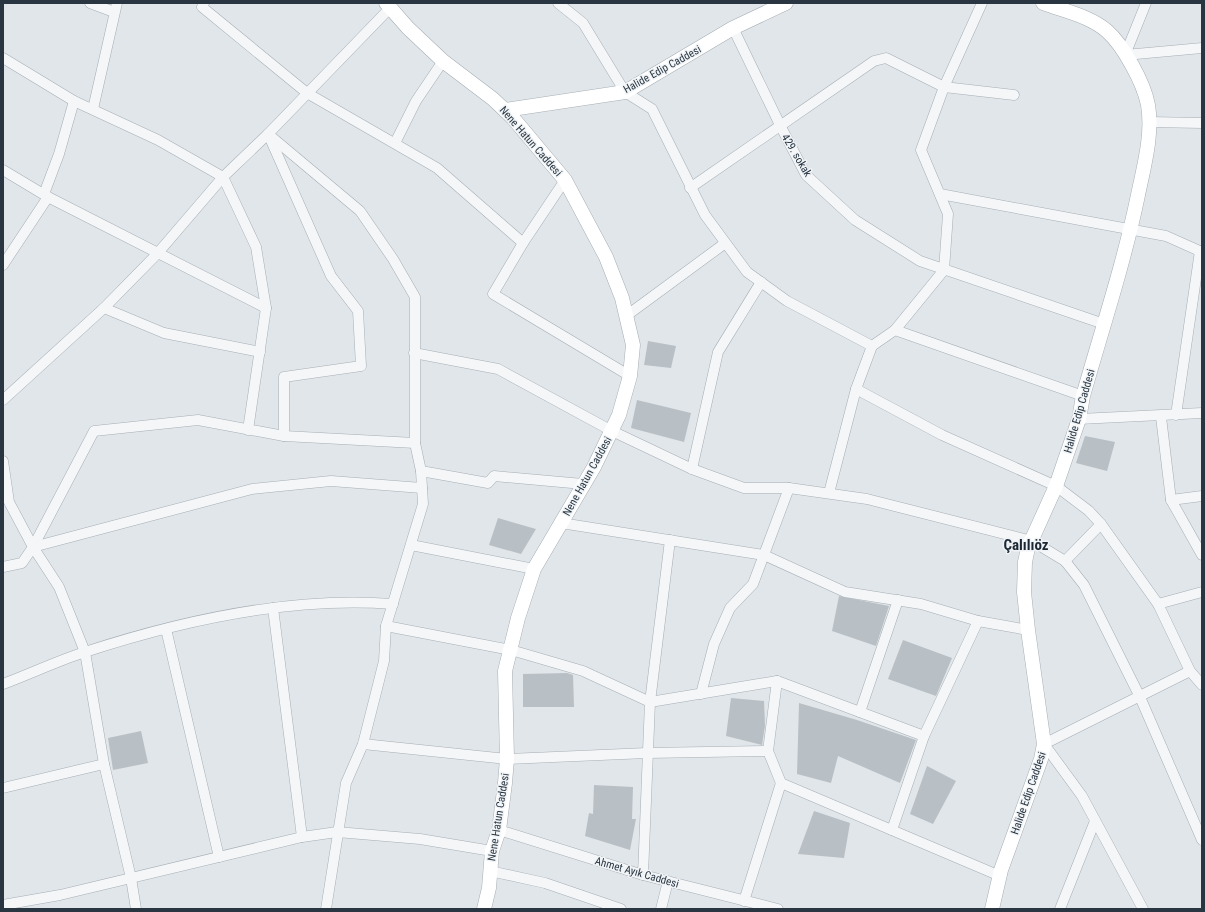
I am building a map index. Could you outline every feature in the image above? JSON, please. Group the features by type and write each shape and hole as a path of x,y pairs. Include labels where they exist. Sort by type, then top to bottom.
{"street":[{"path":"90,3 115,8 93,109"},
{"path":"204,3 202,7 307,93 437,168 522,243"},
{"path":"558,3 583,23 625,92 652,109 690,188 724,244 747,272 787,300 872,346"},
{"name":"Halide Edip Caddesi","path":"505,110 625,92 733,28 786,3"},
{"path":"829,493 856,389 872,346 895,330 944,270 948,214 921,150 944,86 982,3"},
{"name":"Halide Edip Caddesi","path":"992,909 1000,876 1038,767 1044,744 1028,630 1024,575 1025,562 1032,541 1056,486 1079,419 1083,396 1131,230 1146,156 1149,122 1148,104 1143,88 1126,55 1114,38 1097,24 1044,3"},
{"path":"1146,3 1126,55 1202,48"},
{"path":"3,400 104,308 158,254 223,177 268,134 388,5"},
{"name":"Nene Hatun Caddesi","path":"388,5 408,28 443,61 505,110 536,144 565,180 606,257 622,298 633,345 630,376 626,394 612,431 594,467 534,569 518,618 505,671 507,759 498,830 492,851 489,888 484,909"},
{"name":"429. sokak","path":"733,28 780,127 806,175 856,220 920,261 1104,324"},
{"path":"3,58 74,101 158,140 223,177 256,247 266,308 248,430"},
{"path":"690,188 874,61 886,58 944,86 1014,95"},
{"path":"395,143 416,101 443,61"},
{"path":"3,265 46,195 74,101"},
{"path":"1149,122 1202,123"},
{"path":"268,134 360,211 393,259 415,297 415,443 421,471 423,504 386,626 384,661 363,744 346,783 337,832 326,909"},
{"path":"268,134 331,276 358,311 359,327 361,366 284,376 284,436"},
{"path":"3,170 46,195 158,254 266,308"},
{"path":"565,180 522,243 493,294 630,376"},
{"path":"940,194 1166,236 1201,252 1176,416"},
{"path":"626,316 724,244"},
{"path":"692,469 718,352 761,282"},
{"path":"104,308 164,333 260,352"},
{"path":"895,330 1083,396"},
{"path":"414,353 498,369 612,431 692,469 744,488 789,488 867,499 1032,541 1065,561 1084,585 1140,697 1202,837"},
{"path":"856,389 942,435 1056,486 1089,511 1101,524 1158,604 1190,671 1202,685"},
{"path":"1079,419 1161,417 1202,414"},
{"path":"1161,417 1171,500 1202,555"},
{"path":"3,567 22,563 33,547 94,431 198,420 284,436 415,443"},
{"path":"3,461 4,488 9,502 33,547 59,587 85,652 104,764 131,878 136,909"},
{"path":"421,471 488,483 494,476 583,484"},
{"path":"33,547 252,489 331,481 422,488"},
{"path":"701,694 714,644 730,608 753,584 789,488"},
{"path":"1171,500 1202,496"},
{"path":"561,522 764,555 845,592 921,604 978,621 1028,630"},
{"path":"1065,561 1101,524"},
{"path":"643,875 650,702 670,540"},
{"path":"411,545 534,569"},
{"path":"1158,604 1202,592"},
{"path":"860,712 898,600"},
{"path":"3,684 85,652 188,623 273,608 355,601 393,604"},
{"path":"273,608 302,837"},
{"path":"892,830 924,736 978,621"},
{"path":"386,626 511,650 582,671 650,702 777,681 924,736"},
{"path":"166,629 219,857"},
{"path":"1143,909 1082,796 1044,744 1190,671"},
{"path":"744,901 781,783 768,751 777,681"},
{"path":"363,744 507,759 647,753 768,751"},
{"path":"3,788 104,764"},
{"path":"781,783 1000,876"},
{"path":"1060,909 1095,820"},
{"name":"Ahmet Ayık Caddesi","path":"498,830 643,875 778,909"},
{"path":"3,905 131,878 302,837 337,832 420,839 492,851"},
{"path":"490,870 545,883 601,906 621,909"},
{"path":"661,909 668,881"}],"building":[{"path":"648,341 676,346 671,368 644,365"},
{"path":"637,400 691,413 684,442 631,428"},
{"path":"1085,436 1115,442 1107,471 1076,463"},
{"path":"498,518 536,529 521,554 489,545"},
{"path":"839,596 889,606 876,646 832,631"},
{"path":"903,640 952,658 936,696 888,679"},
{"path":"567,673 573,675 574,707 523,707 523,674"},
{"path":"731,698 764,701 765,726 762,745 726,736"},
{"path":"799,703 857,720 916,740 900,783 838,756 831,783 797,774"},
{"path":"141,731 148,763 113,770 108,738"},
{"path":"927,766 956,781 933,824 910,814"},
{"path":"594,785 633,787 632,819 636,819 630,850 585,836 589,813 593,814"},
{"path":"814,811 850,823 844,858 798,854"}],"district":[{"name":"Çalılıöz","path":"1026,545"}]}
